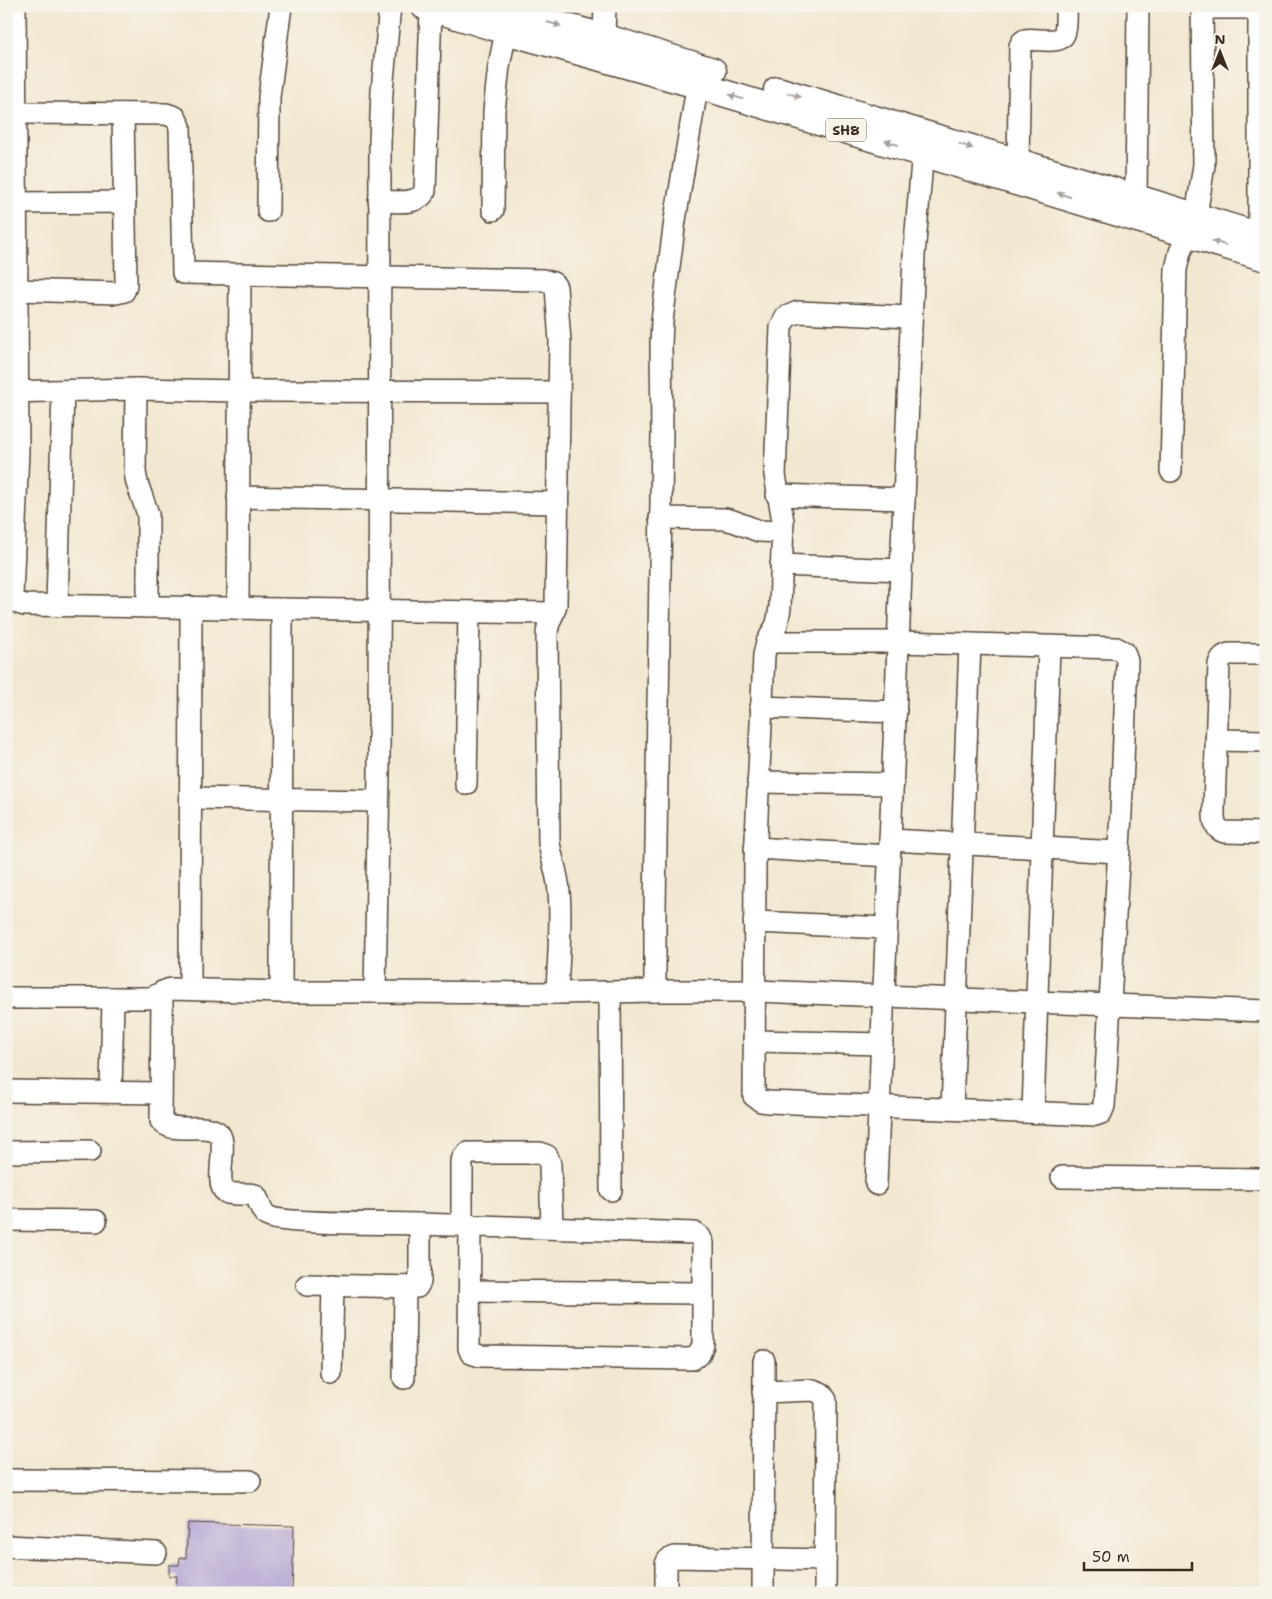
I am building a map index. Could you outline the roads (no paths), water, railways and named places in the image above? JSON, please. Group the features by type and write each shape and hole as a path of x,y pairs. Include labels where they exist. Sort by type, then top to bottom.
{"main road":[{"name":"SH8","path":"428,7 505,14 604,37 699,76"},
{"name":"SH8","path":"505,14 699,76 1192,225 1263,244"},
{"name":"SH8","path":"924,143 1018,162 1136,198 1192,225"}],"street":[{"path":"15,6 17,203 12,247 14,304 12,392 18,450 12,503 13,606 57,605 553,613"},
{"path":"268,211 269,97 281,6"},
{"path":"374,992 378,801 379,201 382,91 390,6"},
{"path":"604,37 605,6"},
{"path":"1018,162 1020,46 1025,40 1055,40 1063,36 1066,31 1066,6"},
{"path":"1136,198 1138,6"},
{"path":"379,201 414,200 420,198 425,191 428,7"},
{"path":"1171,471 1176,269 1180,252 1192,225 1204,165 1202,7 1249,8 1254,10 1259,20 1263,244"},
{"path":"492,210 494,111 505,14"},
{"path":"655,991 662,321 675,220 699,76"},
{"path":"16,113 172,115 180,126 182,273 543,280 552,283 557,293 560,342 556,604 547,627 547,664 549,843 558,878 560,909 557,993"},
{"path":"14,304 124,291 126,286 123,114"},
{"path":"876,1184 911,317 914,255 924,143"},
{"path":"17,203 125,202"},
{"path":"238,608 240,274"},
{"path":"767,642 898,642 1116,648 1124,652 1126,655 1119,852 1104,1106 1102,1113 1095,1115 769,1102 756,1099 753,1092 755,848 761,707 764,655 767,642 777,624 781,564 781,510 774,475 781,327 783,321 791,314 798,312 911,317"},
{"path":"12,392 136,390 559,392"},
{"path":"136,390 135,472 148,514 148,607"},
{"path":"57,605 63,391"},
{"path":"777,495 904,499"},
{"path":"238,497 557,503"},
{"path":"660,518 725,520 733,521 759,531 782,532"},
{"path":"781,564 901,570"},
{"path":"190,989 191,608"},
{"path":"282,609 282,992"},
{"path":"466,784 469,612"},
{"path":"952,1109 958,1000 970,644"},
{"path":"1033,1112 1049,647"},
{"path":"1266,654 1229,654 1224,655 1220,659 1214,808 1214,823 1216,827 1224,832 1266,833"},
{"path":"761,707 896,712"},
{"path":"1216,740 1266,741"},
{"path":"758,782 893,784"},
{"path":"191,798 378,801"},
{"path":"755,848 890,848 963,843 1119,852"},
{"path":"754,922 886,928"},
{"path":"6,998 154,998 162,992 171,989 282,992 557,993 754,991 1266,1011"},
{"path":"162,992 161,1121 169,1127 207,1129 220,1135 222,1142 221,1181 227,1193 255,1195 260,1202 263,1212 270,1218 308,1221 466,1225 695,1233 700,1237 702,1244 703,1346 699,1356 690,1360 480,1356 471,1353 469,1348 470,1291 466,1225 462,1161 465,1155 468,1153 540,1153 547,1156 550,1164 552,1228"},
{"path":"610,992 611,1190"},
{"path":"110,1092 113,998"},
{"path":"754,1041 882,1044"},
{"path":"6,1090 161,1093"},
{"path":"6,1152 90,1151"},
{"path":"1062,1177 1266,1179"},
{"path":"6,1220 96,1221"},
{"path":"307,1285 417,1287 420,1282 420,1224"},
{"path":"331,1373 332,1285"},
{"path":"404,1287 404,1378"},
{"path":"470,1291 703,1293"},
{"path":"763,1593 764,1361"},
{"path":"763,1392 814,1390 821,1393 826,1400 825,1593"},
{"path":"6,1480 250,1481"},
{"path":"6,1546 156,1553"},
{"path":"666,1593 666,1564 671,1558 675,1557 825,1560"}]}
